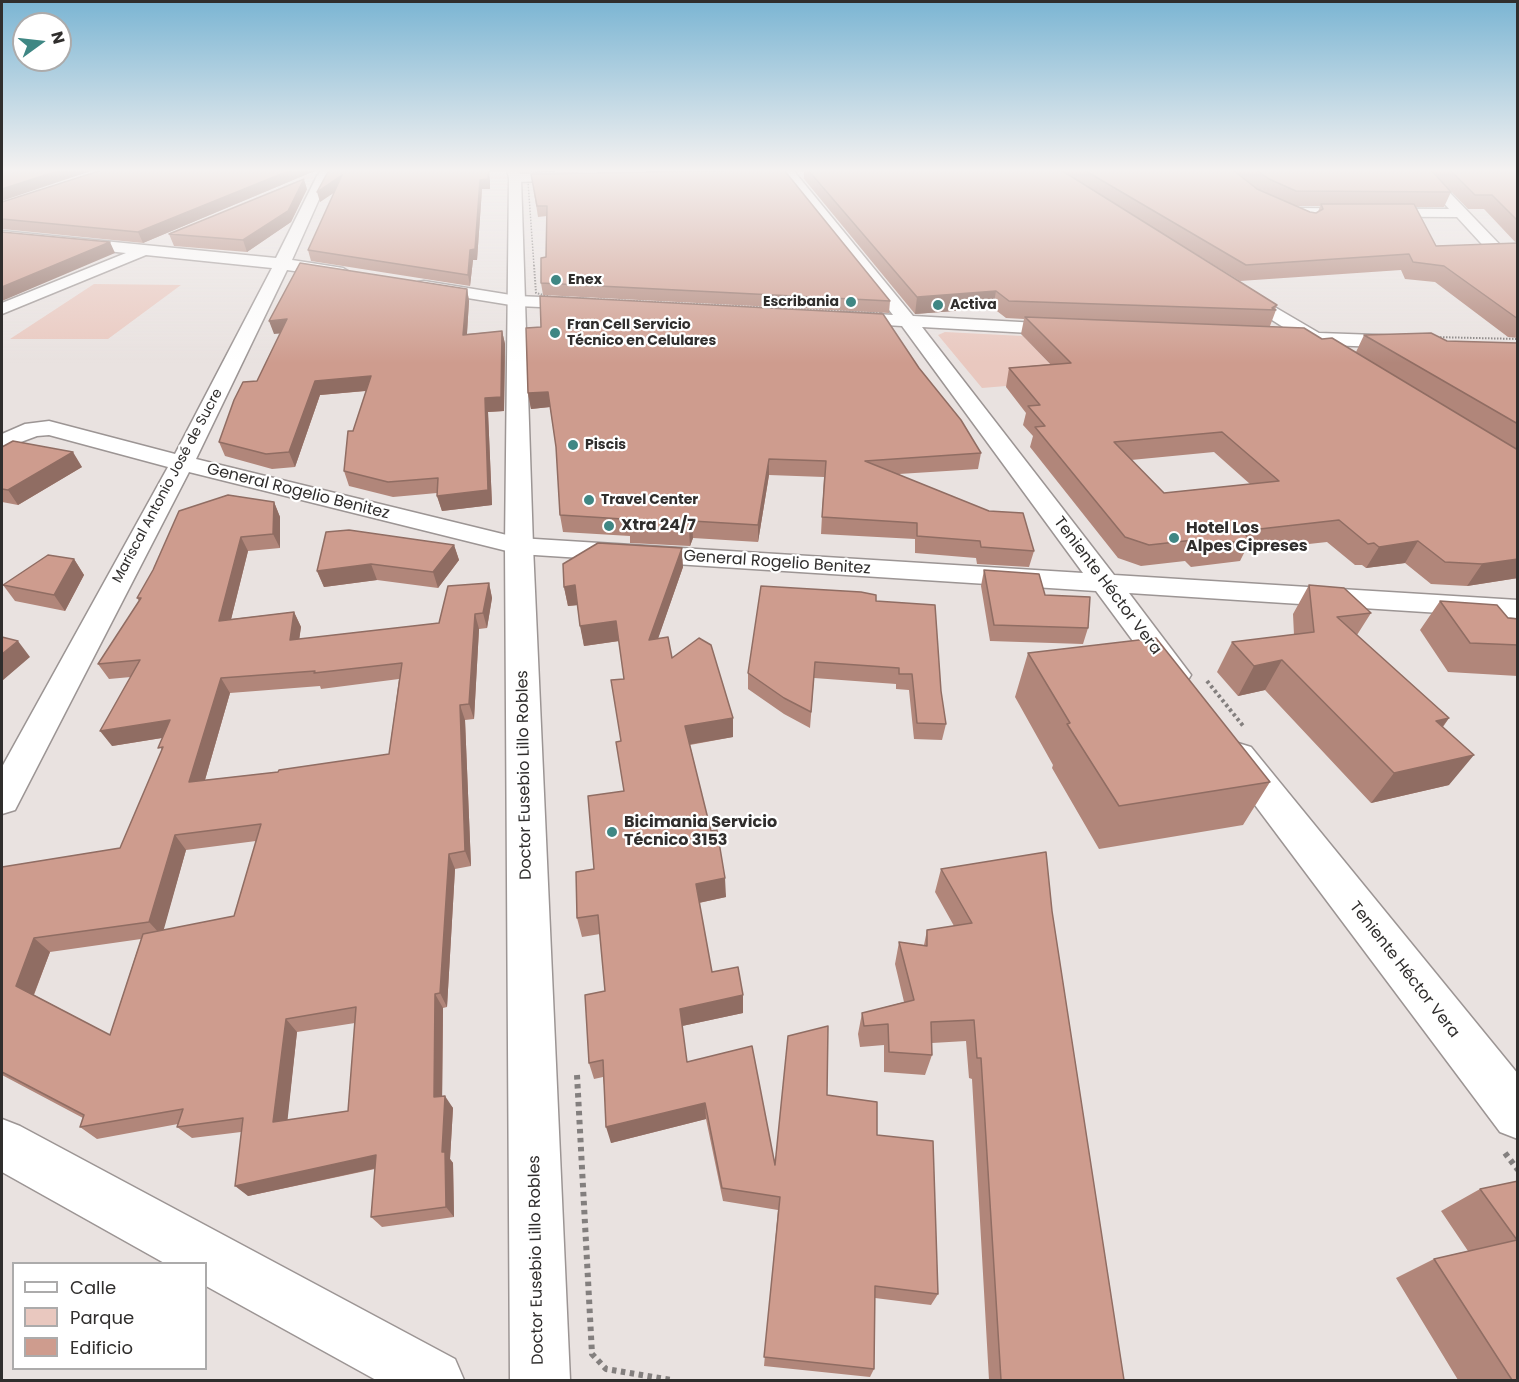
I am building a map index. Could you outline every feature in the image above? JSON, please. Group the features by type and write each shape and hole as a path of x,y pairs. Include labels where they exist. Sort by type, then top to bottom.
{"street":[{"name":"Mariscal Antonio José de Sucre","path":"2,800 181,463 283,264 295,234"},
{"name":"Doctor Eusebio Lillo Robles","path":"515,234 519,546 540,1380"},
{"name":"Teniente Héctor Vera","path":"837,234 907,322 1106,584 1217,710 1518,1114"},
{"path":"1482,234 1496,249"},
{"path":"2,235 283,264 365,276"},
{"path":"2,309 175,238"},
{"path":"1223,281 1345,358"},
{"path":"412,284 517,301 602,305"},
{"path":"824,317 1080,329"},
{"path":"1268,337 1316,340 1424,340"},
{"name":"General Rogelio Benitez","path":"2,442 33,429 49,428 181,463 519,546 1518,609"},
{"path":"2,1144 434,1380"}],"path":[{"path":"525,234 536,293 551,297 882,312 823,234"},
{"path":"1424,340 1518,339"},
{"path":"576,1068 592,1354 606,1368 629,1377 671,1380"},
{"path":"1503,1150 1518,1170"}],"green space":[{"path":"94,284 181,285 108,339 10,339"},
{"path":"945,332 1023,336 1066,381 982,388 938,335"}],"building":[{"path":"2,234 29,234 110,242 2,287"},
{"path":"175,234 252,234 243,240"},
{"path":"315,234 476,234 475,249 470,250 468,275 308,250"},
{"path":"546,234 836,234 890,301 541,283 541,258 546,257"},
{"path":"863,234 1164,234 1277,305 1272,308 1276,310 1009,301 996,291 917,297"},
{"path":"1194,234 1430,234 1436,246 1518,243 1518,319 1444,266 1413,262 1409,254 1246,265"},
{"path":"300,263 467,289 463,335 502,331 501,397 485,398 488,490 437,496 438,478 388,482 344,471 348,431 353,431 371,376 315,381 289,452 266,454 219,442 243,382 257,381 287,319 269,321"},
{"path":"540,296 883,314 919,368 961,420 981,453 865,461 989,511 1023,513 1034,551 981,547 980,541 917,536 917,523 822,517 826,461 769,459 758,525 692,521 689,530 628,526 638,520 560,515 556,447 548,392 528,393 526,328 541,327"},
{"path":"1025,317 1304,328 1322,339 1332,338 1518,450 1518,559 1482,564 1445,562 1418,541 1379,547 1374,543 1368,544 1339,520 1242,531 1250,540 1200,546 1194,540 1149,545 1125,537 1035,427 1045,426 1028,406 1040,405 1009,368 1071,363","holes":["1222,432 1279,481 1164,493 1114,442"]},
{"path":"1431,333 1447,341 1518,343 1518,424 1364,335"},
{"path":"13,441 73,452 8,490 2,489 2,447"},
{"path":"228,495 274,502 273,534 241,537 219,621 294,612 290,640 439,623 448,586 489,583 483,613 475,614 469,704 460,705 465,851 449,854 440,993 435,994 434,1097 445,1096 442,1152 445,1152 446,1207 371,1217 376,1155 235,1186 243,1118 177,1127 183,1109 80,1127 84,1115 2,1072 2,867 120,848 163,747 158,748 170,720 100,731 140,660 98,664 141,598 137,598 153,570 179,511","holes":["402,663 389,754 279,770 278,772 189,782 221,678 315,671 314,673","261,824 234,916 143,934 110,1035 16,986 34,938 149,922 175,835","356,1007 348,1111 273,1122 286,1019"]},
{"path":"349,530 454,545 433,572 371,564 317,571 326,532"},
{"path":"598,543 682,548 649,640 668,637 672,658 699,638 711,645 733,718 685,726 711,831 717,830 725,878 696,884 712,972 738,967 743,995 680,1009 687,1062 752,1046 775,1165 788,1036 828,1026 827,1095 877,1102 877,1135 933,1141 938,1294 875,1286 874,1369 764,1357 780,1197 722,1188 705,1103 606,1127 603,1060 589,1063 585,995 605,991 598,915 577,918 576,872 594,869 588,796 624,791 616,742 621,741 611,680 624,679 616,621 580,626 575,585 564,587 563,564"},
{"path":"48,555 74,559 54,595 3,585"},
{"path":"984,570 1039,574 1045,595 1090,597 1088,628 994,625"},
{"path":"1309,585 1344,588 1371,613 1337,617 1449,718 1436,721 1474,755 1394,773 1282,660 1254,666 1232,642 1314,632"},
{"path":"761,586 861,592 876,595 876,601 935,605 941,691 946,724 917,723 912,674 899,674 899,668 815,662 811,712 784,698 748,673"},
{"path":"1440,601 1497,605 1508,618 1518,619 1518,645 1470,643"},
{"path":"2,637 18,641 2,654"},
{"path":"1156,638 1270,782 1119,806 1067,724 1070,723 1028,653"},
{"path":"1046,852 1052,911 1124,1380 1001,1380 981,1058 977,1058 974,1020 931,1022 932,1055 889,1052 888,1024 864,1026 862,1013 914,1000 899,942 927,946 927,930 972,923 941,869"},
{"path":"1518,1181 1518,1380 1512,1380 1434,1259 1517,1240 1480,1189"}],"place":[{"name":"Enex","path":"556,280"},
{"name":"Escribania","path":"851,302"},
{"name":"Activa","path":"938,305"},
{"name":"Fran Cell Servicio Técnico en Celulares","path":"555,333"},
{"name":"Piscis","path":"573,445"},
{"name":"Travel Center","path":"589,500"},
{"name":"Xtra 24/7","path":"609,526"},
{"name":"Hotel Los Alpes Cipreses","path":"1174,538"},
{"name":"Bicimania Servicio Técnico 3153","path":"612,832"}]}
